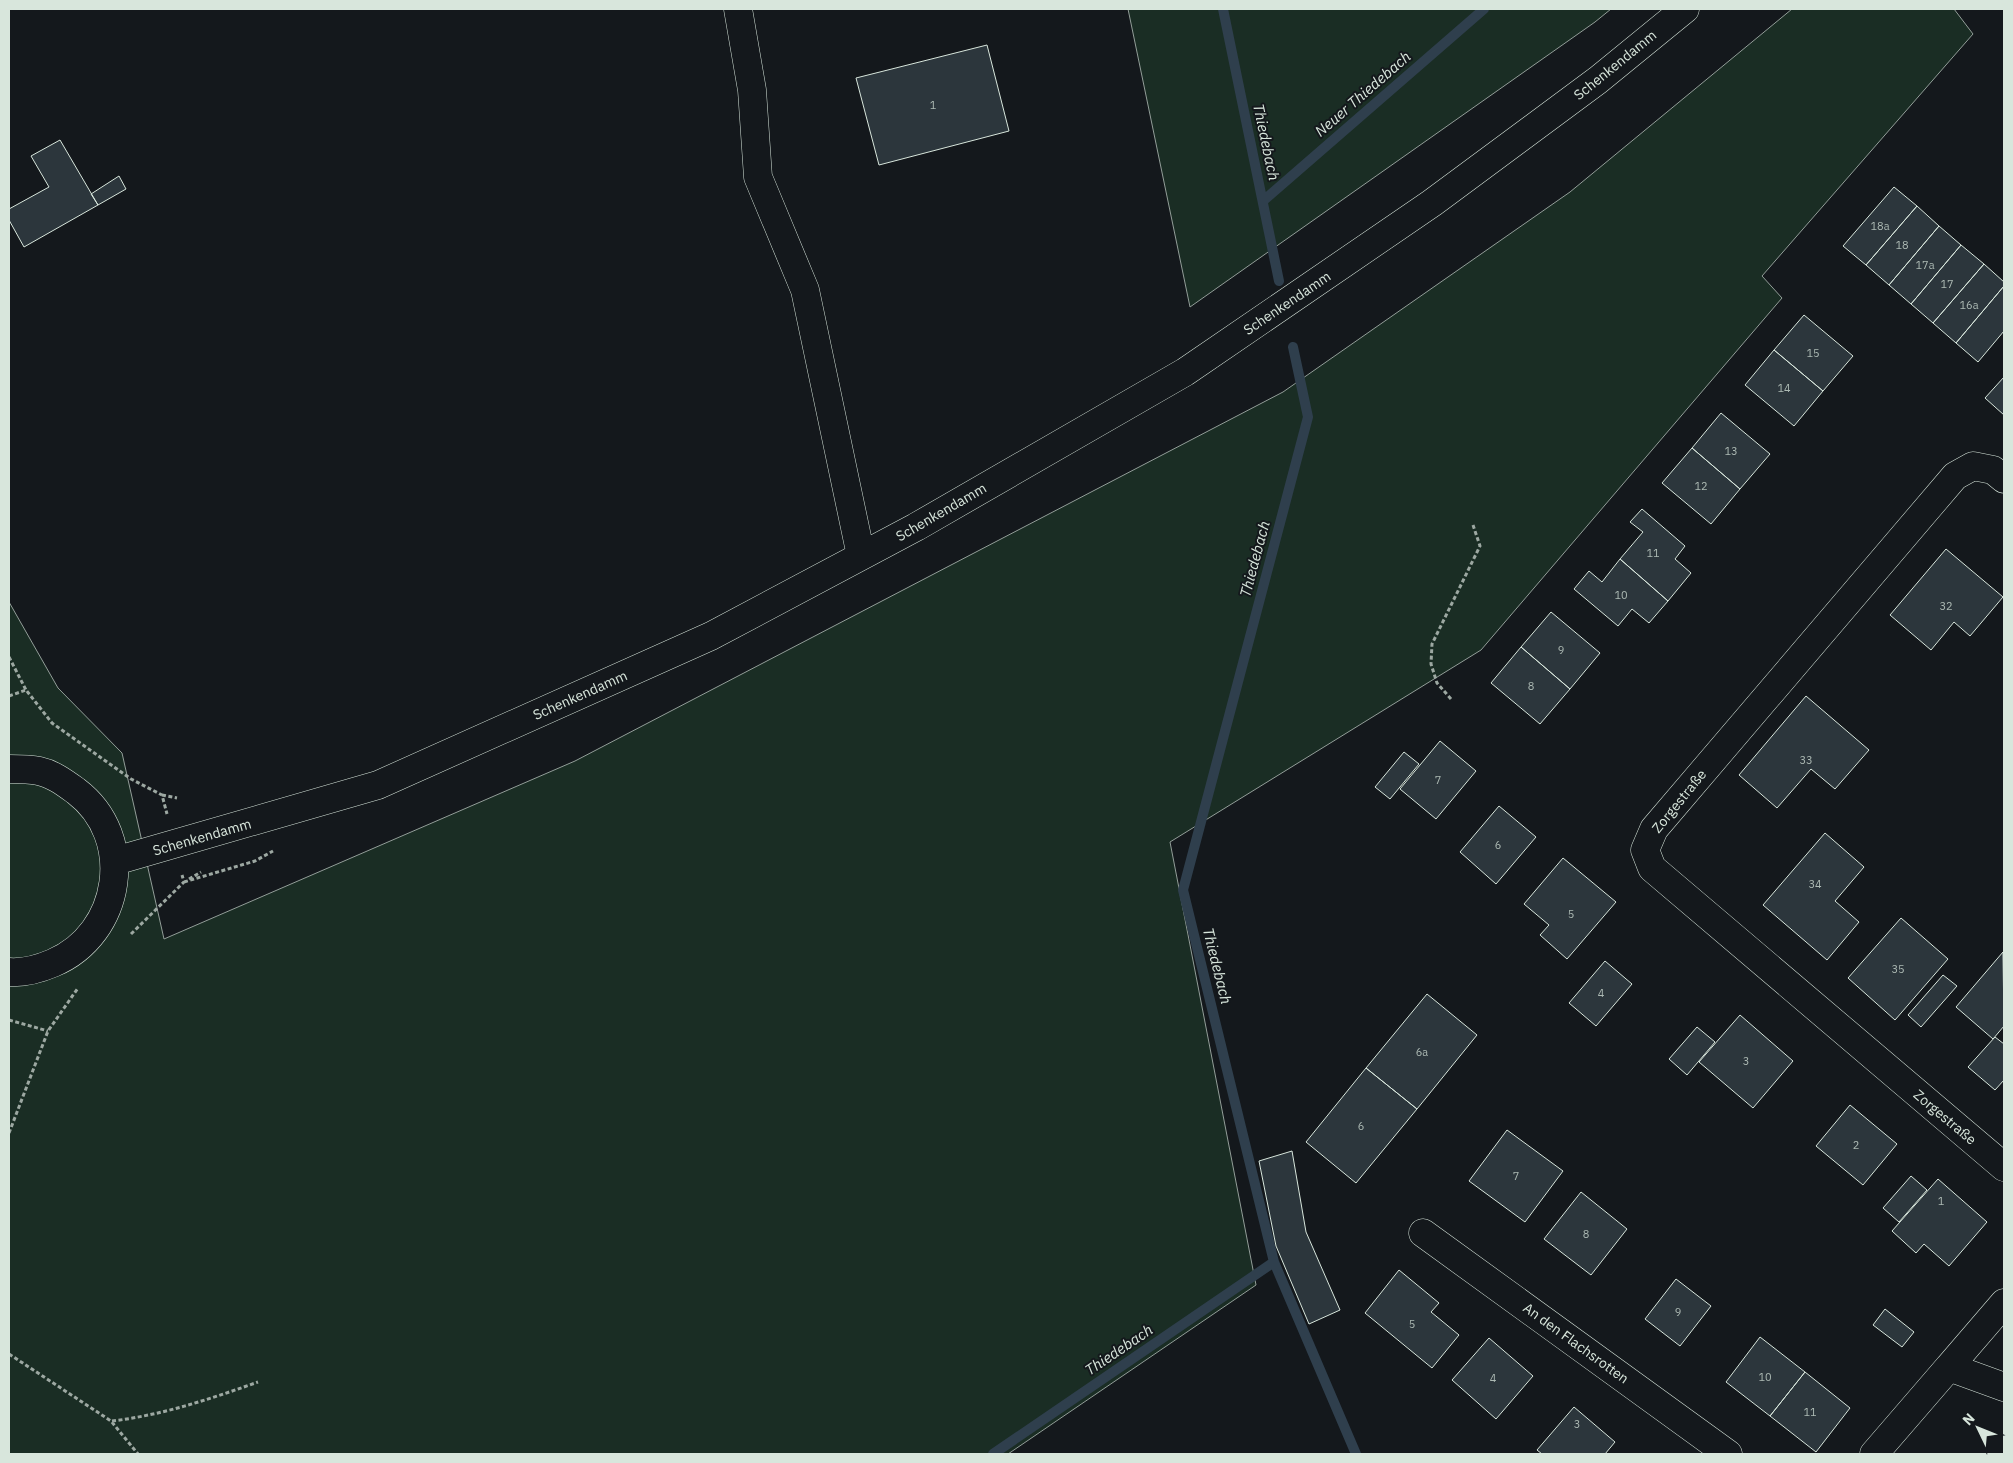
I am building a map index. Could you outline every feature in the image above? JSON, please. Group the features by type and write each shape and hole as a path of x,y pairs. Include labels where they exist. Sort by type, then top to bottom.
{"street":[{"path":"738,9 752,90 758,177 805,290 861,556"},
{"name":"Schenkendamm","path":"115,861 378,785 711,636 861,556 1185,372 1432,203 1598,80 1685,9"},
{"name":"Zorgestraße","path":"2004,480 1993,470 1973,466 1955,476 1654,829 1645,850 1652,868 2004,1167"},
{"path":"9,769 40,771 63,781 85,798 99,815 111,839 115,861 114,885 108,909 90,937 66,958 39,969 10,977"},
{"name":"An den Flachsrotten","path":"1423,1233 1728,1454"},
{"path":"1874,1454 2004,1302"},
{"path":"1949,1366 2004,1387"}],"path":[{"path":"1451,700 1437,683 1431,664 1432,644 1480,546 1473,525"},
{"path":"9,657 26,690"},
{"path":"162,795 178,798"},
{"path":"184,882 255,861 279,848"},
{"path":"9,1020 48,1031 9,1132"},
{"path":"9,1354 111,1421 138,1454"},
{"path":"111,1421 142,1418 181,1408 258,1382"}],"green space":[{"path":"1128,9 1611,9 1190,307"},
{"path":"1792,9 1954,9 1973,34 1762,276 1782,298 1481,650 1170,842 1256,1285 1008,1454 9,1454 9,602 58,688 122,753 164,939 575,761 1283,392 1570,192"}],"building":[{"path":"987,45 1009,131 879,165 856,78"},
{"path":"60,140 98,205 24,247 9,220 9,209 49,187 31,156"},
{"path":"119,176 126,189 98,205 91,194"},
{"path":"1894,187 1917,206 1866,265 1843,246"},
{"path":"1917,206 1939,226 1889,285 1866,265"},
{"path":"1939,226 1961,245 1911,304 1889,285"},
{"path":"1961,245 1984,264 1933,323 1911,304"},
{"path":"1984,264 2004,282 2004,286 1956,343 1933,323"},
{"path":"2004,286 2004,331 1978,362 1956,343"},
{"path":"1804,315 1853,356 1823,391 1774,350"},
{"path":"1774,350 1823,391 1794,426 1745,385"},
{"path":"2004,377 2004,415 1985,398"},
{"path":"1721,413 1770,454 1740,489 1692,448"},
{"path":"1692,448 1740,489 1711,524 1662,483"},
{"path":"1642,509 1685,546 1675,559 1691,573 1668,601 1620,559 1643,532 1630,522"},
{"path":"1946,549 2003,597 1970,636 1954,622 1931,650 1890,615"},
{"path":"1620,559 1668,601 1649,623 1632,609 1618,626 1574,589 1589,571 1602,582"},
{"path":"1551,612 1600,653 1570,689 1521,647"},
{"path":"1521,647 1570,689 1540,724 1491,683"},
{"path":"1806,696 1869,750 1835,789 1811,769 1777,808 1739,775"},
{"path":"1440,741 1476,771 1436,819 1400,789"},
{"path":"1404,752 1419,764 1390,799 1375,787"},
{"path":"1499,806 1536,837 1496,884 1460,852"},
{"path":"1825,833 1864,867 1835,901 1859,922 1827,960 1763,905"},
{"path":"1563,858 1616,902 1567,959 1540,935 1549,925 1524,904"},
{"path":"1901,918 1948,959 1895,1020 1848,978"},
{"path":"2003,952 2004,1026 1993,1039 1956,1007"},
{"path":"1605,961 1632,984 1596,1026 1569,1003"},
{"path":"1943,975 1957,986 1921,1027 1908,1015"},
{"path":"1427,994 1477,1035 1417,1109 1366,1068"},
{"path":"1740,1015 1793,1061 1753,1108 1699,1062"},
{"path":"1697,1027 1715,1042 1687,1075 1669,1059"},
{"path":"1995,1037 2004,1044 2004,1080 1995,1090 1968,1067"},
{"path":"1366,1068 1417,1109 1356,1183 1306,1142"},
{"path":"1850,1105 1897,1144 1863,1185 1816,1146"},
{"path":"1507,1130 1563,1171 1525,1222 1469,1181"},
{"path":"1292,1151 1306,1232 1340,1310 1309,1324 1276,1246 1259,1161"},
{"path":"1911,1176 1927,1190 1899,1222 1883,1208"},
{"path":"1938,1179 1987,1222 1949,1266 1924,1244 1916,1253 1892,1231"},
{"path":"1581,1192 1627,1229 1591,1275 1544,1239"},
{"path":"1399,1270 1439,1303 1431,1312 1459,1335 1432,1368 1365,1313"},
{"path":"1676,1279 1711,1306 1680,1346 1645,1319"},
{"path":"1885,1309 1914,1332 1902,1347 1873,1325"},
{"path":"1760,1337 1805,1372 1770,1416 1726,1382"},
{"path":"1489,1338 1533,1376 1496,1419 1452,1380"},
{"path":"1805,1372 1850,1408 1816,1452 1770,1416"},
{"path":"1574,1407 1615,1442 1605,1454 1542,1454 1537,1450"}],"waterway":[{"name":"Thiedebach","path":"1223,9 1279,281"},
{"name":"Neuer Thiedebach","path":"1263,201 1484,9"},
{"name":"Thiedebach","path":"993,1454 1274,1262 1183,890 1308,417 1293,347"},
{"path":"1274,1262 1356,1454"}]}
